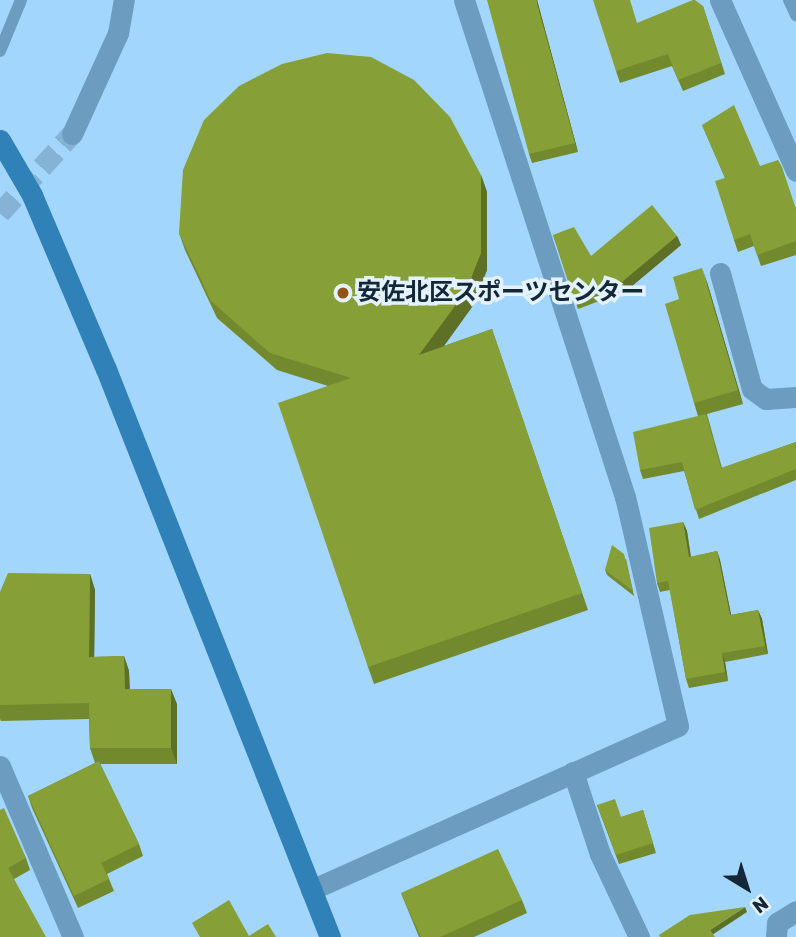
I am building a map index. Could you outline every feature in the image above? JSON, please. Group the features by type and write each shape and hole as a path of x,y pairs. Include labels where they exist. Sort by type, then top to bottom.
{"street":[{"path":"72,134 118,33 124,0"},
{"path":"311,890 678,726 625,497 464,0"},
{"path":"720,0 796,171"},
{"path":"0,140 32,195 106,369 330,937"},
{"path":"720,273 752,389 766,398 796,397"},
{"path":"0,766 6,799 73,937"},
{"path":"573,772 600,854 639,937"},
{"path":"776,937 777,923 796,911"}],"lane":[{"path":"0,51 21,0"},
{"path":"789,0 796,15"}],"building":[{"path":"487,0 536,0 575,143 529,154"},
{"path":"593,0 630,0 637,23 695,0 703,6 721,63 678,80 668,54 616,71"},
{"path":"327,53 371,57 414,80 450,117 481,175 481,253 466,291 419,355 492,329 582,593 368,667 278,403 351,378 270,353 211,301 179,233 183,170 204,120 239,86 282,64"},
{"path":"734,105 760,166 778,160 796,209 796,241 757,255 750,234 734,240 715,181 725,178 702,125"},
{"path":"652,205 677,236 623,281 574,300 553,235 574,227 591,256"},
{"path":"702,268 738,390 694,403 665,304 679,299 673,277"},
{"path":"706,414 721,468 796,442 796,469 695,510 682,462 640,470 633,432"},
{"path":"683,522 689,557 717,551 730,615 758,610 765,646 722,653 725,672 686,679 668,581 657,583 649,528"},
{"path":"612,545 624,554 633,591 605,570"},
{"path":"8,573 90,574 89,657 124,656 125,689 171,689 171,748 90,748 89,703 0,705 0,592"},
{"path":"99,761 139,844 101,863 109,879 74,896 28,796"},
{"path":"615,799 621,817 643,810 653,843 616,855 597,805"},
{"path":"4,808 26,858 8,868 46,937 0,937 0,810"},
{"path":"498,849 522,900 440,937 421,937 401,893"},
{"path":"229,900 249,936 268,924 276,937 200,937 192,923"},
{"path":"745,907 710,930 715,937 659,935 690,915"}],"tunnel":[{"path":"0,213 72,134"}],"place":[{"name":"安佐北区スポーツセンター","path":"343,293"}]}
